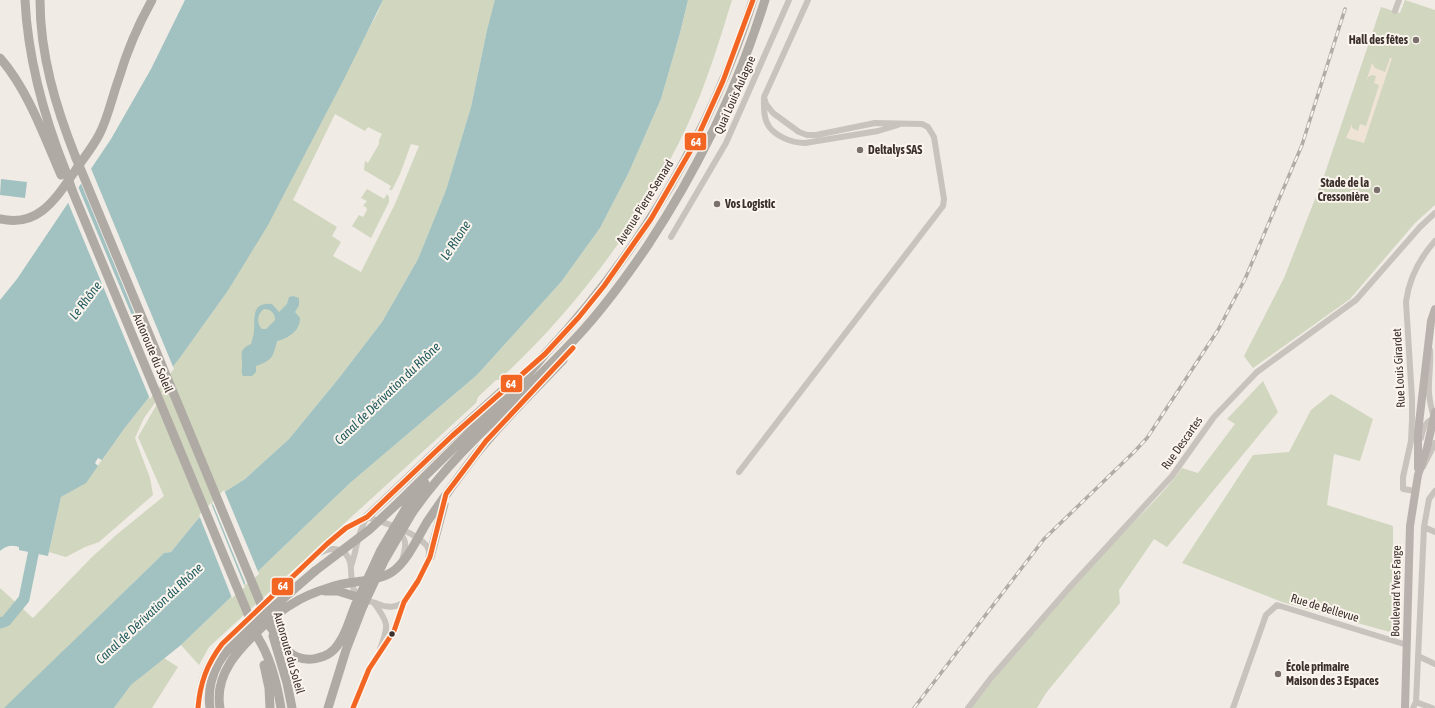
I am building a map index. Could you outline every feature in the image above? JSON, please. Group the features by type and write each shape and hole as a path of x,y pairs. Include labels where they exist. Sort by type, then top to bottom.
{"highway":[{"name":"Autoroute du Soleil","path":"26,0 29,40 38,89 64,175 72,190 258,638 265,649 276,684 280,708"},
{"name":"Autoroute du Soleil","path":"40,0 44,42 52,85 63,126 270,626 287,683 292,708"},
{"path":"0,219 7,221 23,220 43,211 56,197 89,151 104,124 127,54 152,0"},
{"name":"Avenue Pierre Semard","path":"545,354 579,317 604,286 671,186 695,143 723,81 753,0"},
{"name":"Avenue Pierre Semard","path":"586,328 640,257 670,211 702,153 724,109 742,66 765,0"},
{"path":"0,58 13,75 24,94 64,175"},
{"path":"220,708 219,697 222,680 226,669 236,654 250,639 282,611 297,601 319,591 341,584 386,575 395,570 401,564 446,494 486,441 570,352 586,328"},
{"path":"210,708 209,696 212,676 225,653 279,601 315,571 369,530 406,508 431,487 458,455 586,328"},
{"path":"270,626 284,647 292,654 306,659 321,658 330,653 340,643 360,602 384,561 406,508 459,442 526,376 545,354"},
{"path":"367,517 452,436 545,354"},
{"path":"430,556 446,494"},
{"path":"319,591 338,591 360,602"},
{"path":"328,708 360,602"},
{"path":"258,638 269,688 270,708"}],"main road":[{"name":"Boulevard Yves Farge","path":"1418,475 1418,432 1431,321 1435,310"},
{"name":"Boulevard Yves Farge","path":"1405,708 1410,526 1418,475 1435,417"}],"street":[{"name":"Quai Louis Aulagne","path":"671,237 726,142 789,0"},
{"path":"808,0 764,97 764,110 767,123 778,135 791,141 805,142 878,131 905,123"},
{"path":"1395,11 1399,0"},
{"path":"739,472 943,206 944,199 934,137 928,127 922,124 875,123 816,135 807,135 799,132 773,113 766,104 764,97"},
{"name":"Rue Descartes","path":"968,708 991,678 1069,588 1172,476 1214,417 1242,387 1257,372 1356,300 1420,227 1435,213"},
{"name":"Rue Louis Girardet","path":"1415,491 1403,489 1403,477 1411,442 1412,419 1406,302 1412,276 1427,250 1435,241"},
{"path":"1418,454 1422,430 1427,422 1435,417 1429,397 1428,385 1431,362 1429,342"},
{"path":"1418,475 1428,459 1435,443"},
{"path":"1413,708 1416,702 1424,527 1430,499 1435,491"},
{"path":"367,517 360,530 351,566 351,582 360,602 373,602 388,607 404,602"},
{"path":"198,708 201,680 212,657 222,644 237,628 317,555 327,544 346,528 367,517 418,538 426,545 430,556 418,581 404,602 394,631 386,646 379,653"},
{"path":"394,527 406,541 401,564"},
{"path":"1424,527 1435,532"},
{"path":"317,555 327,549 340,550 347,555 351,566"},
{"path":"353,708 364,678 379,653 386,634 387,625 382,614 373,602"},
{"name":"Rue de Bellevue","path":"1233,708 1266,615 1277,605 1407,645"},
{"path":"1418,656 1435,664"},
{"path":"1416,702 1432,708"}],"green space":[{"path":"383,0 498,0 487,30 471,107 446,190 418,259 382,322 289,439 245,479 226,491 197,520 171,552 164,553 66,648 64,708 0,708 0,588 33,618 91,558 115,536 164,496 138,437 168,385 144,418 135,438 150,478 153,495 99,542 85,547 66,557 49,552 61,497 86,482 124,429 179,359 227,292 378,12","holes":["335,114 365,131 368,127 382,134 379,144 368,163 365,161 364,170 391,186 389,190 392,190 400,174 411,144 419,146 395,204 361,272 333,256 341,242 332,236 337,227 293,200"]},
{"path":"688,0 732,0 706,79 687,126 649,196 605,262 555,324 527,353 499,380 496,380 478,397 476,403 209,647 199,665 181,645 350,483 477,375 561,282 600,228 629,172 661,99"},
{"name":"Stade de la Cressonière","path":"1405,0 1435,10 1435,205 1415,223 1350,299 1253,368 1244,356 1284,278 1324,176 1381,7 1400,13"},
{"path":"367,189 384,199 387,194 389,197 389,202 371,238 352,226 359,215 363,217 367,210 366,207 363,206 367,201 361,198"},
{"path":"1263,381 1278,412 1167,547 1154,539 1119,590 1120,603 1046,693 1037,708 971,708 1040,624 1112,544 1157,498 1182,468 1198,473 1235,424 1227,419"},
{"path":"1331,394 1373,419 1360,461 1334,454 1327,505 1393,526 1393,630 1390,632 1282,602 1182,563 1253,455 1289,452 1311,410"},
{"path":"164,658 178,667 152,708 114,708 131,685"}],"shaded area":[{"path":"1390,58 1392,58 1364,143 1346,138 1352,124 1352,128 1358,131 1360,124 1366,126 1379,85 1374,83 1376,76 1372,75 1368,77 1366,81 1372,63 1375,68 1385,72"}],"water":[{"path":"185,0 383,0 344,79 268,225 227,292 179,359 124,429 102,460 98,458 95,463 98,466 86,483 61,497 48,556 19,550 19,547 14,546 7,547 0,551 0,300 17,279 111,139 151,69"},
{"path":"495,0 688,0 661,99 629,172 600,228 561,282 477,375 350,483 181,645 131,685 114,708 4,708 164,553 171,552 197,520 226,491 245,479 289,439 382,322 418,259 446,190 471,107 487,30"},
{"path":"1,179 27,182 25,198 0,195"},
{"path":"293,296 299,298 299,305 295,312 300,318 298,327 290,336 277,341 271,358 256,366 256,372 252,376 243,376 242,351 251,344 257,308 265,304 272,304 279,312 287,304 289,297","holes":["266,309 273,313 275,320 266,329 262,329 258,319 260,313"]}],"pier":[{"path":"90,166 174,369 163,383 80,181"},
{"path":"77,184 161,385 150,399 67,200"},
{"path":"224,490 259,574 246,585 212,502"},
{"path":"211,503 245,587 232,598 199,515"}],"waterway":[{"name":"Le Rhône","path":"0,623 6,621 24,599 35,545 33,539"}],"railway":[{"path":"914,708 1044,539 1147,438 1218,330 1245,279 1302,145 1345,9"}],"transit line":[{"name":"64","path":"198,708 200,690 205,674 208,666 222,644 327,544 346,528 367,517 452,436 545,354 579,317 604,286 651,219 695,143 723,81 753,0"},
{"name":"64","path":"353,708 369,669 394,631 404,602 418,581 430,557 446,494 486,441 573,348"}],"place":[{"name":"Hall des fêtes","path":"1416,40"},
{"name":"Deltalys SAS","path":"860,150"},
{"name":"Stade de la Cressonière","path":"1377,190"},
{"name":"Vos Logistic","path":"717,204"},
{"name":"École primaire Maison des 3 Espaces","path":"1278,674"}],"water label":[{"name":"Le Rhone","path":"455,240"},
{"name":"Canal de Dérivation du Rhône","path":"387,393"},
{"name":"Canal de Dérivation du Rhône","path":"149,613"}]}
